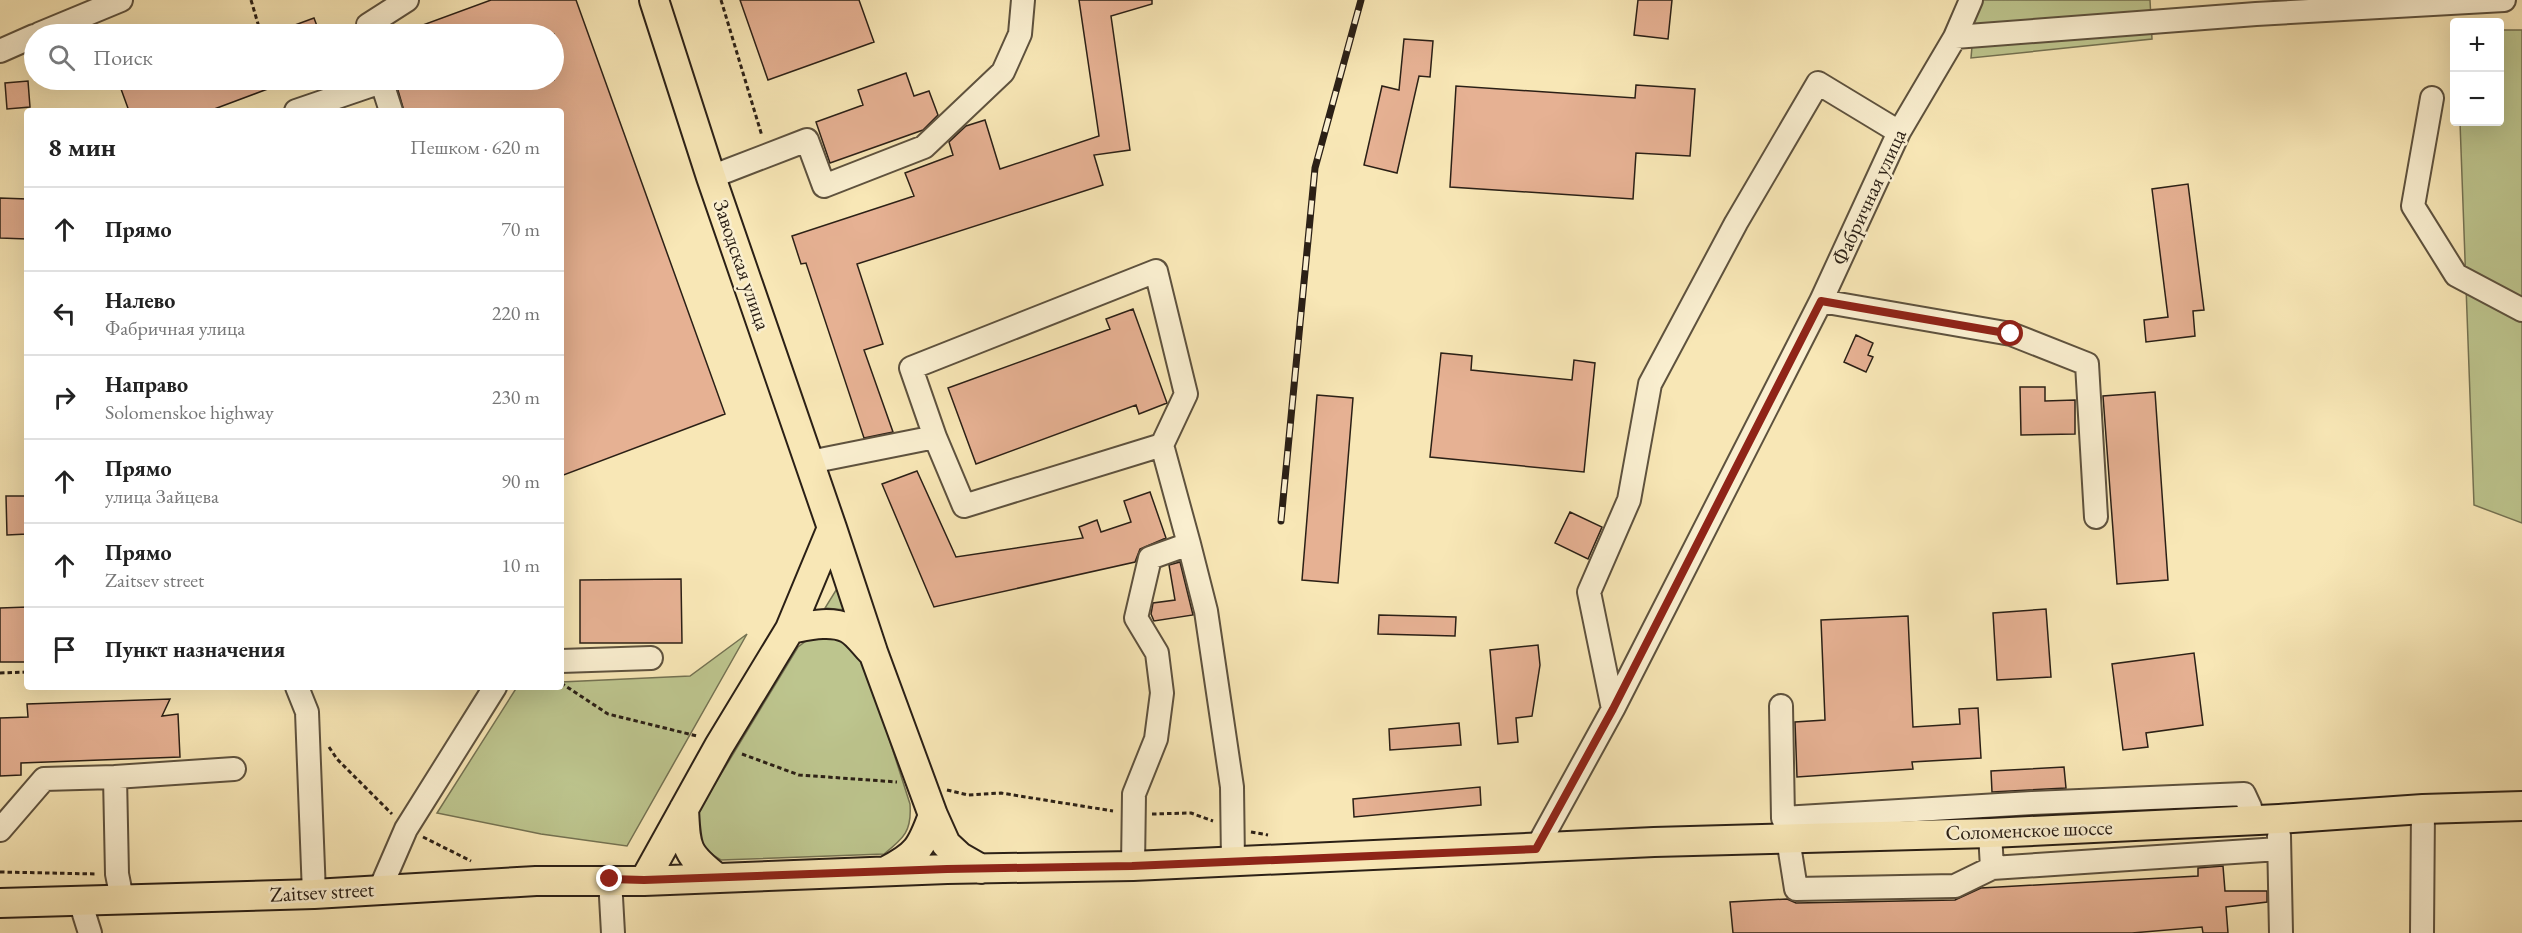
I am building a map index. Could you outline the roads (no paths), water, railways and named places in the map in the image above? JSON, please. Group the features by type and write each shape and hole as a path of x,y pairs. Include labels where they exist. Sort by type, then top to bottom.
{"main road":[{"name":"Заводская улица","path":"654,0 711,177 873,652 921,785 946,844 960,857 981,869"},
{"path":"644,880 719,746 790,629 832,528"},
{"path":"790,629 833,624 848,628 873,652"},
{"name":"Соломенское шоссе","path":"1132,866 1536,849 1654,842 1785,829 1990,833 2279,819 2422,809 2522,806"},
{"path":"684,809 686,845 696,861 717,878"},
{"path":"886,871 910,859 924,838 933,815"},
{"name":"Zaitsev street","path":"0,903 314,894 610,879 644,880 886,871 1132,866"}],"street":[{"path":"63,24 121,0"},
{"path":"371,24 407,0"},
{"path":"711,177 807,140 824,186 924,147 1003,72 1020,34 1023,0"},
{"name":"Фабричная улица","path":"1536,849 1613,709 1821,301 1899,132 1955,37 1971,0"},
{"path":"1955,37 2256,7 2504,0"},
{"path":"0,51 24,40"},
{"path":"1613,709 1589,592 1629,500 1650,384 1736,223 1818,83 1899,132"},
{"path":"304,108 356,90"},
{"path":"384,90 390,108"},
{"path":"2432,98 2413,206 2456,275 2522,310"},
{"path":"1162,445 964,506 935,437 911,368 1156,271 1186,394 1162,445 1206,610 1232,787 1233,862"},
{"path":"1821,301 2011,334 2087,364 2096,517"},
{"path":"810,462 935,437"},
{"path":"1132,866 1134,794 1156,739 1162,693 1157,653 1136,618 1150,558 1189,544"},
{"path":"564,661 651,658"},
{"path":"298,690 307,712 314,894"},
{"path":"380,889 406,829 493,690"},
{"path":"1781,706 1785,829 1796,889 1955,886 1992,868 2279,849"},
{"path":"0,830 44,779 234,769"},
{"path":"115,777 117,874 122,899"},
{"path":"1785,829 2032,803 2244,794 2250,807 2248,820"},
{"path":"2422,809 2422,933"},
{"path":"2279,819 2281,933"},
{"path":"1990,833 1992,868"},
{"path":"610,879 613,933"},
{"path":"80,901 90,933"}],"railway":[{"path":"1281,521 1315,168 1361,0"}]}
